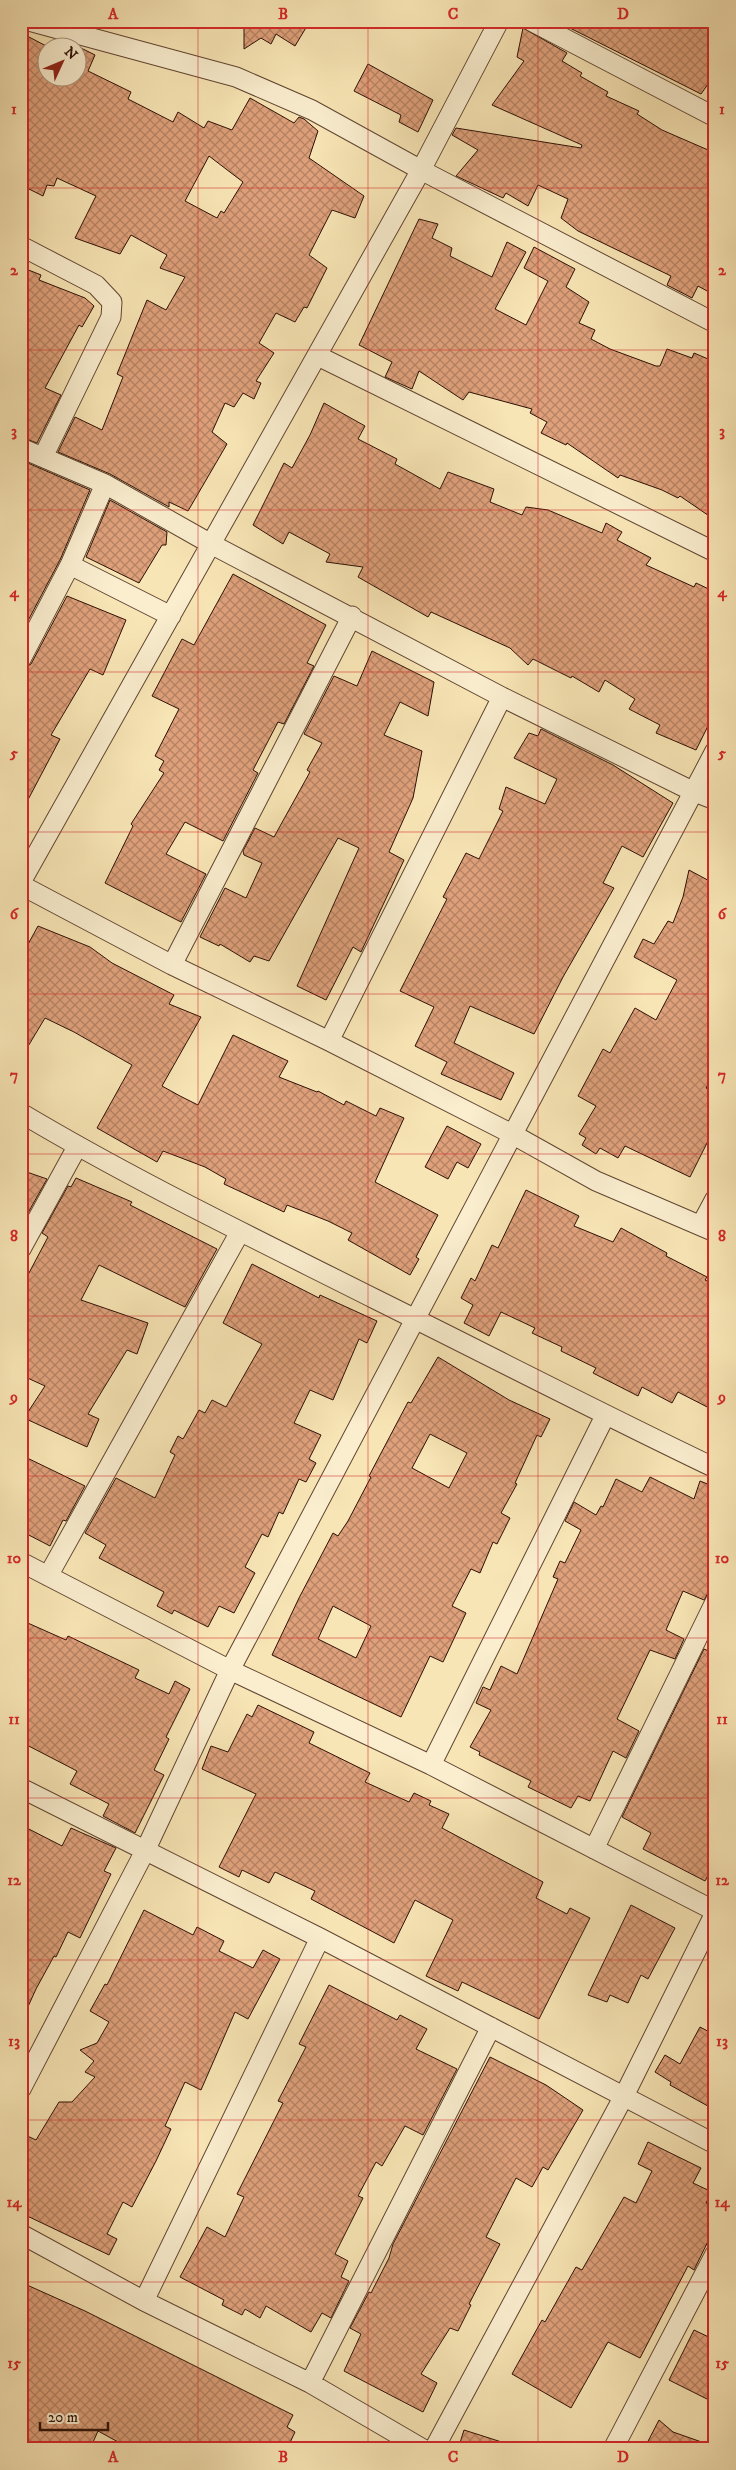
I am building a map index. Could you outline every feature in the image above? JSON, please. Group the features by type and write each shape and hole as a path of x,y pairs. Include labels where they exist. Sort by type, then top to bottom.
{"street":[{"path":"29,21 236,76 312,110 421,170 715,323"},
{"path":"499,21 421,170 318,356 21,884 172,965 329,1041 512,1134 596,1181 708,1229 715,1199"},
{"path":"530,21 715,117"},
{"path":"21,246 96,285 112,302 111,317 42,457"},
{"path":"318,356 715,552"},
{"path":"21,448 105,484 211,544 502,696 692,791 715,800"},
{"path":"21,659 70,565 105,484"},
{"path":"70,565 171,616"},
{"path":"172,965 352,616"},
{"path":"329,1041 502,696"},
{"path":"21,2089 145,1851 230,1670 692,791 715,751"},
{"path":"21,1113 77,1146 240,1232 416,1319 605,1416 715,1468"},
{"path":"21,1249 77,1146"},
{"path":"48,1576 240,1232"},
{"path":"431,1765 605,1416"},
{"path":"21,1562 230,1670 431,1765 715,1912 624,2096 434,2449"},
{"path":"594,1849 715,1602"},
{"path":"21,1788 320,1938 715,2144"},
{"path":"144,2301 320,1938"},
{"path":"310,2383 491,2027"},
{"path":"21,2234 144,2301 310,2383 423,2449"},
{"path":"613,2449 715,2254"}],"building":[{"path":"233,21 310,21 295,46 276,34 271,44 261,38 244,49 244,28"},
{"path":"556,21 715,21 715,74 701,94"},
{"path":"523,28 567,53 562,61 582,73 580,76 608,92 606,96 639,111 637,114 662,130 715,153 715,282 709,292 698,286 692,298 667,285 671,276 578,231 561,218 568,199 538,185 528,206 506,193 503,198 456,176 478,150 452,135 456,128 581,148 582,145 492,105 524,61 517,57"},
{"path":"29,37 38,42 38,88 88,88 88,71 131,92 128,99 173,122 178,112 204,128 208,121 232,130 250,98 294,123 299,117 304,119 318,131 309,158 364,196 355,218 332,210 309,255 327,268 307,308 304,307 295,322 276,313 259,343 274,353 256,381 261,383 254,399 243,393 234,407 225,403 212,432 227,444 188,511 169,502 169,507 110,474 58,452 75,417 102,430 123,377 117,374 147,300 166,310 185,277 160,268 167,255 131,235 120,254 75,238 96,196 57,178 54,186 47,185 43,196 21,185 21,54","holes":["209,156 243,182 224,213 221,211 217,218 185,201"]},
{"path":"88,52 95,55 88,71"},
{"path":"368,64 433,100 418,132 399,122 401,115 354,91"},
{"path":"419,219 438,224 432,238 452,248 450,256 492,277 507,242 526,252 495,309 526,325 548,281 524,268 534,247 575,269 566,287 589,302 579,323 595,330 591,339 610,349 656,366 660,366 667,349 692,358 694,353 715,362 715,520 680,496 678,498 662,490 620,475 618,478 567,443 566,445 541,433 547,422 530,413 532,409 469,392 463,400 419,371 412,389 385,377 392,362 359,345"},
{"path":"21,267 41,275 39,280 85,298 94,306 82,327 79,325 45,388 61,395 37,443 21,437"},
{"path":"324,403 365,426 358,439 397,459 395,464 440,489 448,472 494,489 490,502 522,515 526,507 548,510 602,533 606,523 622,532 617,540 651,558 646,565 694,587 696,583 715,592 715,712 696,750 656,733 660,725 629,709 635,699 605,680 599,692 572,676 571,678 533,659 528,665 510,648 431,612 428,617 358,577 363,567 326,562 330,554 289,532 283,544 253,525 284,463 292,468 310,435"},
{"path":"21,460 90,490 60,560 21,634"},
{"path":"110,500 167,532 166,545 162,545 139,583 86,557"},
{"path":"233,574 326,625 307,663 314,666 284,724 278,722 253,770 258,773 223,841 185,822 166,854 206,874 181,922 105,883 133,826 131,824 164,773 159,770 164,761 155,756 179,709 152,696 182,639 194,645"},
{"path":"67,596 126,620 103,675 90,669 51,735 60,739 21,813 21,670 31,664"},
{"path":"372,651 434,682 428,716 400,702 384,735 422,751 413,798 389,852 404,860 361,952 353,947 326,1000 297,986 359,848 338,838 269,961 254,956 250,962 220,944 219,946 200,937 225,888 246,898 262,863 244,855 243,851 255,828 274,837 310,772 307,770 322,743 304,734 334,676 357,686"},
{"path":"541,729 613,765 673,803 643,857 622,846 603,883 614,888 563,977 534,1034 470,1006 454,1043 514,1073 501,1100 441,1074 447,1062 415,1046 434,1007 400,991 447,899 443,897 466,853 479,859 503,811 499,809 506,787 545,804 557,779 514,758 529,733 538,736"},
{"path":"689,870 715,884 715,1072 706,1088 715,1092 715,1127 690,1177 625,1146 618,1158 600,1148 596,1154 582,1145 586,1138 579,1134 596,1106 578,1096 603,1049 610,1053 635,1008 656,1020 677,980 634,957 643,939 654,944 668,921 673,923 683,897"},
{"path":"38,926 90,947 112,963 174,995 169,1004 201,1017 162,1086 180,1096 198,1105 233,1035 288,1061 279,1077 318,1091 344,1105 346,1101 376,1116 380,1108 404,1118 375,1182 438,1215 416,1257 419,1259 410,1275 348,1240 352,1233 328,1221 287,1205 284,1212 224,1184 226,1179 205,1167 163,1151 157,1162 97,1128 132,1065 74,1032 45,1018 21,1058 21,957"},
{"path":"447,1126 481,1144 468,1168 457,1162 448,1179 425,1167"},
{"path":"21,1170 47,1179 24,1220 21,1218"},
{"path":"76,1178 132,1202 130,1205 217,1249 185,1307 99,1265 81,1300 148,1323 137,1354 127,1350 88,1414 99,1419 87,1447 24,1418 45,1386 21,1375 21,1288 48,1237 42,1233 68,1186 71,1187"},
{"path":"526,1190 579,1216 574,1226 613,1242 621,1228 667,1253 666,1256 707,1277 705,1280 715,1285 715,1411 678,1392 672,1403 642,1387 638,1396 593,1373 596,1368 561,1351 562,1347 532,1333 535,1328 501,1312 489,1336 464,1323 473,1305 461,1298 471,1278 475,1281 492,1245 498,1248"},
{"path":"252,1264 319,1298 320,1295 377,1321 367,1343 359,1339 333,1400 310,1390 294,1423 321,1435 309,1459 316,1463 306,1482 299,1479 283,1514 279,1512 268,1537 262,1534 245,1567 255,1573 234,1613 219,1606 208,1627 174,1610 172,1614 157,1606 164,1592 99,1558 106,1545 85,1533 116,1478 155,1498 175,1455 170,1452 178,1436 183,1439 199,1410 205,1413 212,1400 226,1407 262,1344 223,1323"},
{"path":"438,1357 509,1400 550,1419 541,1437 537,1435 515,1483 517,1484 501,1513 510,1518 497,1544 493,1542 480,1573 471,1569 452,1606 466,1613 443,1662 430,1656 401,1717 272,1655 333,1533 338,1536 348,1521 371,1477 369,1476 408,1402 411,1403","holes":["430,1434 467,1453 449,1488 412,1468","333,1606 371,1626 356,1658 318,1639"]},
{"path":"21,1455 85,1486 66,1521 63,1520 50,1546 21,1531"},
{"path":"650,1477 694,1499 700,1481 715,1487 715,1591 708,1593 704,1600 683,1591 666,1630 684,1639 675,1659 650,1650 617,1719 639,1731 626,1758 613,1751 590,1801 578,1796 571,1808 528,1787 531,1781 479,1755 480,1752 470,1747 491,1710 476,1703 483,1687 490,1690 501,1666 517,1674 558,1579 553,1577 560,1561 565,1563 581,1530 565,1521 574,1502 596,1515 601,1506 603,1507 616,1479 642,1492"},
{"path":"21,1620 66,1640 68,1636 139,1670 135,1678 169,1694 175,1681 190,1689 166,1737 169,1739 154,1770 164,1775 135,1833 103,1816 109,1804 70,1784 77,1771 21,1742"},
{"path":"704,1649 715,1654 715,1863 705,1881 643,1849 651,1833 622,1817"},
{"path":"258,1705 314,1732 309,1743 370,1773 365,1782 409,1802 414,1793 431,1801 429,1805 449,1814 442,1828 543,1882 536,1898 567,1914 570,1908 590,1918 539,2019 462,1982 458,1991 426,1976 453,1920 415,1900 394,1943 311,1899 315,1891 275,1872 269,1883 242,1870 239,1877 219,1867 256,1794 202,1769 211,1746 228,1752 247,1714 252,1717"},
{"path":"21,1825 62,1846 71,1828 116,1848 104,1871 111,1874 80,1938 68,1932 56,1957 54,1956 36,1989 21,2022"},
{"path":"631,1905 675,1928 648,1979 641,1975 628,2003 610,1995 607,2002 588,1995"},
{"path":"144,1910 193,1935 197,1927 224,1941 219,1951 253,1968 263,1950 280,1959 248,2019 235,2012 201,2090 185,2082 165,2126 171,2129 156,2161 132,2207 123,2202 107,2234 117,2239 109,2255 21,2213 21,2133 36,2140 59,2102 72,2102 95,2077 85,2072 94,2061 80,2050 97,2043 109,2022 90,2011 105,1984 107,1985"},
{"path":"329,1985 397,2020 400,2015 427,2029 416,2049 457,2069 423,2135 405,2126 382,2166 376,2162 358,2196 363,2198 335,2254 348,2261 341,2277 349,2281 331,2318 322,2313 311,2332 266,2306 260,2318 245,2309 242,2315 222,2305 224,2300 180,2277 207,2227 225,2237 244,2197 237,2194 283,2103 278,2101 306,2047 299,2044"},
{"path":"700,2027 715,2035 715,2110 670,2085 671,2082 655,2072 665,2055 680,2064"},
{"path":"490,2057 546,2085 583,2110 548,2170 543,2167 532,2187 516,2178 486,2237 500,2244 469,2304 471,2305 458,2331 450,2328 421,2374 437,2383 423,2412 344,2371 361,2334 350,2328 369,2292 371,2293 389,2258 393,2244"},
{"path":"648,2142 701,2168 693,2183 712,2192 706,2203 715,2207 715,2227 694,2270 688,2266 640,2358 608,2342 571,2408 512,2374 542,2320 545,2322 576,2267 582,2270 624,2197 636,2203 652,2171 638,2164"},
{"path":"27,2285 85,2311 293,2415 287,2427 295,2432 287,2449 131,2449 98,2431 90,2449 46,2449 21,2438 21,2298"},
{"path":"694,2330 715,2340 715,2403 669,2380"},
{"path":"659,2420 673,2432 713,2446 712,2449 644,2449"},
{"path":"464,2430 511,2445 510,2449 458,2449"}]}
